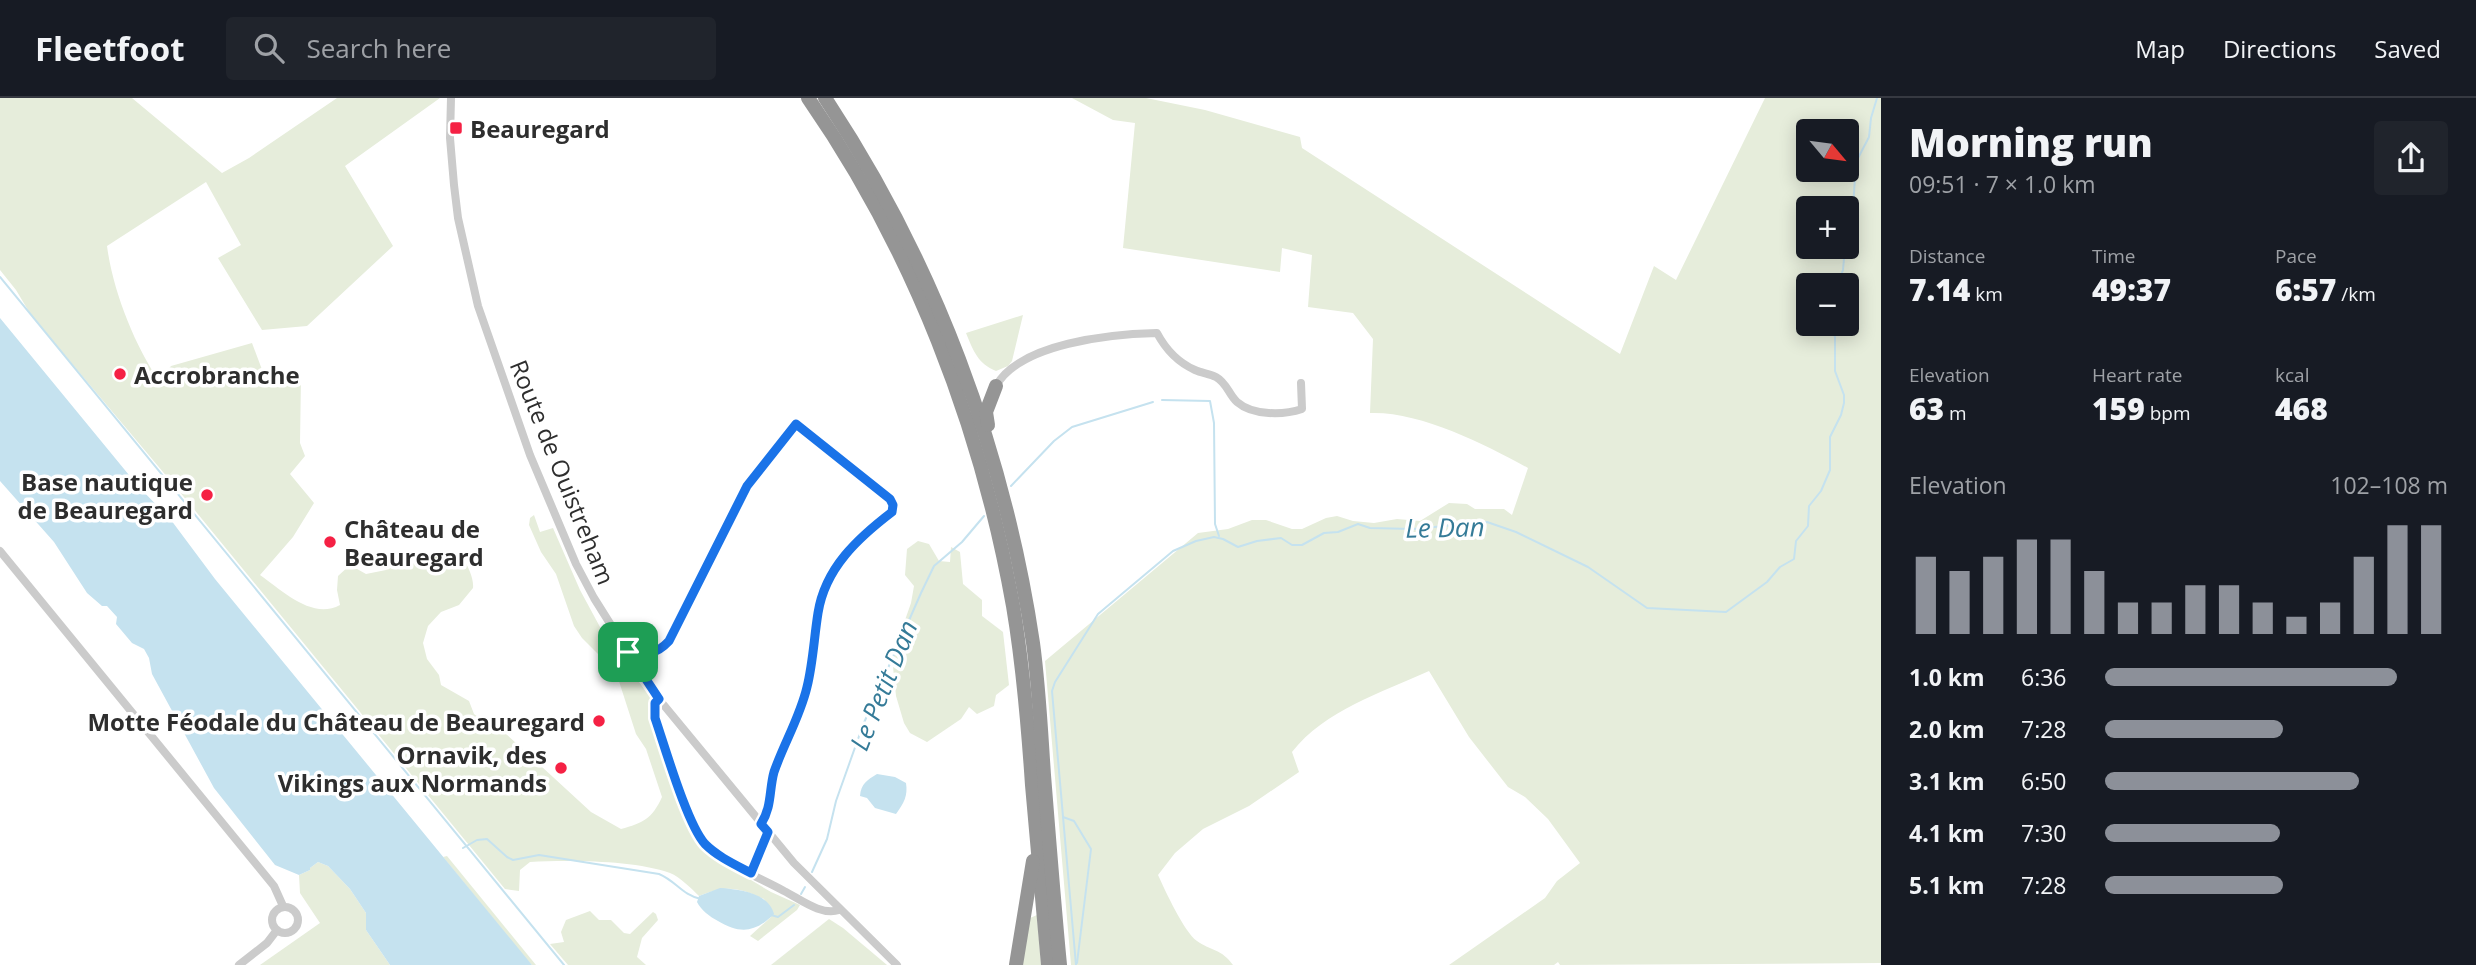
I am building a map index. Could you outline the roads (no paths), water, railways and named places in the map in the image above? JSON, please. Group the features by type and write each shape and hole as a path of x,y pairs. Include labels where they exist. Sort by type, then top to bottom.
{"highway":[{"path":"808,98 850,163 895,246 936,338 963,411 996,525 1013,608 1025,695 1048,965"},
{"path":"825,98 867,166 909,244 967,377 1016,547 1033,646 1060,965"},
{"path":"967,377 981,391 988,391 996,386"},
{"path":"986,437 989,428 987,408 996,386"},
{"path":"1016,965 1032,871 1036,825"}],"street":[{"name":"Route de Ouistreham","path":"451,98 450,138 455,196 478,306 530,455 593,596 659,699 761,824 839,910 897,965"},
{"path":"996,386 1014,364 1036,353 1069,344 1157,332 1164,348 1175,359 1214,376 1227,386 1237,402 1256,411 1281,414 1302,409 1301,383"},
{"path":"628,652 651,654 669,641 747,486 796,424 890,499 892,512 853,544 826,585 818,610 808,685 774,774 769,810 761,824"},
{"path":"0,551 274,886 283,906 298,916 294,930 286,933 277,930 271,918 275,910 283,906"},
{"path":"659,699 655,703 655,718 686,805 705,844 722,857 822,910 839,910"},
{"path":"751,873 768,832"},
{"path":"239,965 267,943 277,930"}],"water":[{"path":"0,318 138,486 171,520 215,579 532,965 390,965 366,930 366,913 350,889 328,866 318,862 299,875 275,865 214,788 152,674 144,649 132,643 116,624 117,617 107,606 102,606 87,593 54,542 0,481"},
{"path":"877,774 895,777 906,783 905,799 896,814 875,808 867,798 860,796 865,783"},
{"path":"720,888 744,891 760,897 771,907 774,914 760,925 747,930 726,925 709,915 697,902 699,896"}],"waterway":[{"name":"Le Dan","path":"1854,196 1856,162 1869,137 1877,98"},
{"name":"Le Dan","path":"1842,273 1844,259"},
{"path":"0,277 564,965"},
{"name":"Le Dan","path":"1076,965 1052,691 1098,614 1173,551 1214,537 1238,547 1281,538 1292,545 1302,545 1324,533 1338,532 1358,524 1370,528 1413,529 1487,522 1516,532 1588,567 1647,608 1726,612 1767,582 1780,567 1794,559 1796,541 1808,526 1809,506 1821,491 1830,470 1830,437 1844,403 1844,395 1835,371 1835,336"},
{"name":"Le Petit Dan","path":"1162,400 1210,401 1214,423 1215,524 1219,536"},
{"name":"Le Petit Dan","path":"1011,486 1054,441 1072,427 1153,402"},
{"name":"Le Petit Dan","path":"812,872 827,839 836,801 863,725 934,566 962,542 984,516"},
{"name":"Le Dan","path":"1063,817 1074,821 1091,849 1077,963"},
{"name":"Le Petit Dan","path":"463,848 477,840 487,839 513,860 539,855 659,874 701,899"},
{"name":"Le Petit Dan","path":"801,894 805,887"},
{"name":"Le Petit Dan","path":"771,915 778,917 794,905"}],"place":[{"name":"Beauregard","path":"456,128"},
{"name":"Accrobranche","path":"120,374"},
{"name":"Base nautique de Beauregard","path":"207,495"},
{"name":"Château de Beauregard","path":"330,542"},
{"name":"Motte Féodale du Château de Beauregard","path":"599,721"},
{"name":"Ornavik, des Vikings aux Normands","path":"561,768"}]}
